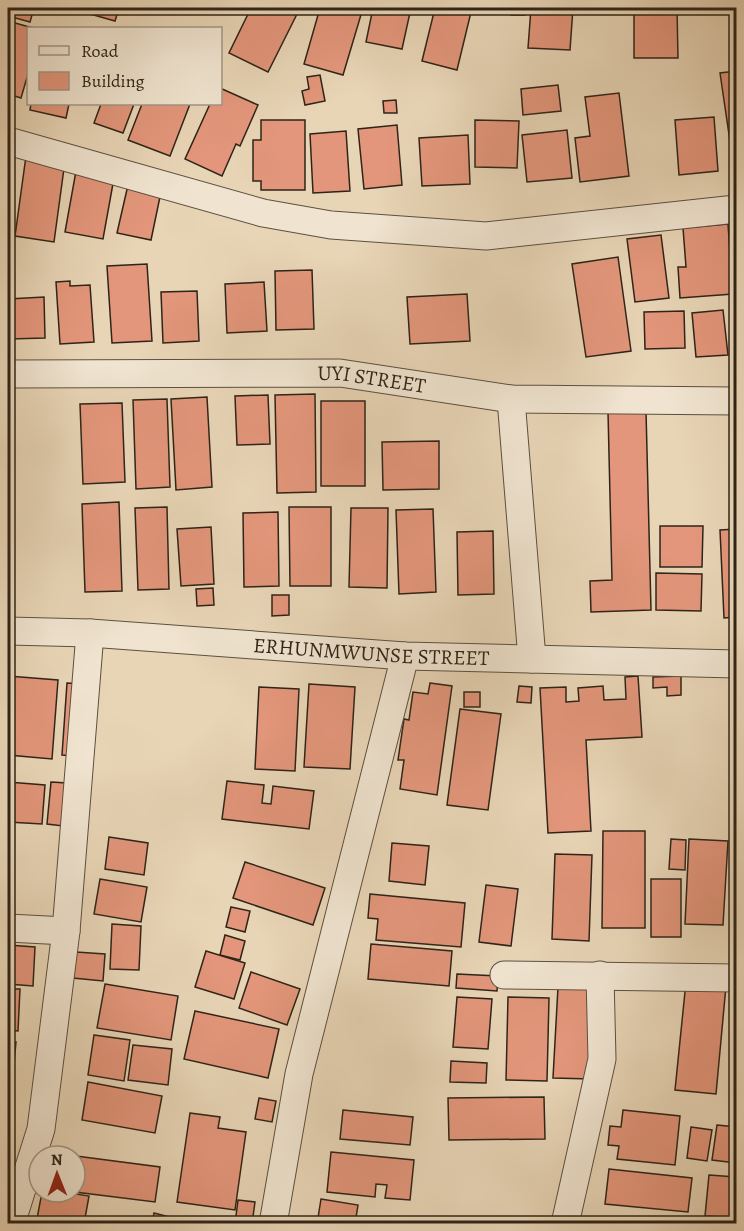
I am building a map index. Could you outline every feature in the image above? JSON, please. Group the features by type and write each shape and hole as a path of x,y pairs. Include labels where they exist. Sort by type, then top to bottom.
{"street":[{"path":"8,141 263,213 331,225 486,236 736,209"},
{"name":"UYI STREET","path":"8,374 340,373 511,399 736,401"},
{"path":"511,399 532,659"},
{"name":"ERHUNMWUNSE STREET","path":"8,631 90,633 405,656 736,664"},
{"path":"11,1224 41,1129 66,931 90,633"},
{"path":"273,1224 299,1074 405,656"},
{"path":"8,928 66,931"},
{"path":"504,975 736,978"},
{"path":"565,1224 602,1059 600,975"}],"building":[{"path":"8,8 34,8 30,22 8,16"},
{"path":"69,8 119,8 115,21"},
{"path":"251,8 300,8 268,72 229,53"},
{"path":"320,8 363,8 343,75 304,64"},
{"path":"373,8 411,8 402,49 366,42"},
{"path":"435,8 472,8 457,70 422,61"},
{"path":"511,8 526,8 525,15 511,15"},
{"path":"531,8 573,8 570,50 528,48"},
{"path":"634,8 677,8 678,58 634,58"},
{"path":"8,21 29,27 27,27 27,77 21,98 8,94"},
{"path":"736,71 736,154 732,155 720,73"},
{"path":"320,75 325,101 305,105 302,91 309,89 307,77"},
{"path":"558,85 561,111 523,115 521,89"},
{"path":"222,89 258,105 240,146 236,144 222,176 185,159 210,105 222,105"},
{"path":"619,93 629,176 580,182 575,138 590,136 585,97"},
{"path":"396,100 397,113 384,113 383,101"},
{"path":"31,105 69,105 66,118 30,110"},
{"path":"101,105 134,105 123,133 94,123"},
{"path":"142,105 190,105 170,156 128,140"},
{"path":"714,117 718,171 679,175 675,120"},
{"path":"261,120 305,120 305,190 261,190 261,181 253,181 253,140 261,140"},
{"path":"475,120 519,121 517,168 475,167"},
{"path":"397,125 402,185 364,189 358,129"},
{"path":"567,130 572,178 527,182 522,135"},
{"path":"346,131 350,191 313,193 310,134"},
{"path":"468,135 470,184 422,186 419,138"},
{"path":"26,156 65,161 54,242 15,236"},
{"path":"76,171 114,178 103,239 65,232"},
{"path":"128,185 161,192 151,240 117,233"},
{"path":"728,224 733,294 680,298 678,267 686,267 683,228"},
{"path":"661,235 669,298 635,302 627,239"},
{"path":"618,257 631,351 586,357 572,264"},
{"path":"147,264 152,341 112,343 107,266"},
{"path":"312,270 314,329 276,330 275,271"},
{"path":"70,281 70,286 90,285 94,342 60,344 56,282"},
{"path":"264,282 267,331 227,333 225,284"},
{"path":"197,291 199,341 163,343 161,292"},
{"path":"467,294 470,341 410,344 407,297"},
{"path":"44,297 45,338 9,339 8,299"},
{"path":"723,310 728,355 696,357 692,313"},
{"path":"684,311 685,348 645,349 644,312"},
{"path":"315,394 316,492 277,493 275,395"},
{"path":"268,395 270,444 237,445 235,396"},
{"path":"207,397 212,487 176,490 171,399"},
{"path":"167,399 170,487 136,489 133,400"},
{"path":"321,401 365,401 365,486 321,486"},
{"path":"122,403 125,482 83,484 80,404"},
{"path":"646,411 651,610 591,612 590,581 612,580 608,412"},
{"path":"439,441 439,489 383,490 382,442"},
{"path":"119,502 122,591 85,592 82,504"},
{"path":"167,507 169,589 138,590 135,508"},
{"path":"289,507 331,507 331,586 290,586"},
{"path":"351,508 388,508 387,588 349,587"},
{"path":"433,509 436,592 399,594 396,510"},
{"path":"278,512 279,586 244,587 243,513"},
{"path":"660,526 703,526 702,567 660,567"},
{"path":"211,527 214,584 181,586 177,529"},
{"path":"736,529 736,617 724,618 720,530"},
{"path":"493,531 494,594 458,595 457,532"},
{"path":"656,573 702,574 701,611 656,610"},
{"path":"213,588 214,605 197,606 196,589"},
{"path":"272,595 289,595 289,615 272,616"},
{"path":"8,676 58,680 52,759 8,755"},
{"path":"638,676 642,737 586,740 591,831 548,833 540,688 566,687 566,702 579,701 578,688 603,686 604,700 626,699 625,677"},
{"path":"681,676 681,695 667,696 667,687 653,688 653,677"},
{"path":"67,683 80,684 74,756 62,755"},
{"path":"430,683 452,686 437,795 400,789 404,760 398,760 404,719 409,720 413,692 428,694"},
{"path":"309,684 355,687 350,769 304,767"},
{"path":"519,686 532,687 531,703 517,702"},
{"path":"259,687 299,689 295,771 255,769"},
{"path":"464,692 480,692 480,707 464,707"},
{"path":"460,709 501,714 488,810 447,805"},
{"path":"227,781 264,785 262,803 271,804 273,786 314,791 309,829 222,819"},
{"path":"8,782 45,785 42,824 8,822"},
{"path":"51,782 67,783 63,826 47,824"},
{"path":"603,831 645,831 645,928 602,928"},
{"path":"109,837 148,843 144,875 105,869"},
{"path":"671,839 686,840 685,870 669,869"},
{"path":"689,839 728,841 723,925 685,924"},
{"path":"392,843 429,846 425,885 389,881"},
{"path":"555,854 592,855 589,941 552,939"},
{"path":"245,862 325,888 313,925 233,898"},
{"path":"100,879 147,887 141,922 94,914"},
{"path":"651,879 681,879 681,937 651,937"},
{"path":"486,885 518,889 511,946 479,942"},
{"path":"370,894 465,903 461,947 376,940 378,919 368,918"},
{"path":"231,907 250,911 245,932 226,927"},
{"path":"112,924 141,926 139,970 110,969"},
{"path":"225,935 245,941 240,960 220,955"},
{"path":"371,944 452,951 449,986 368,979"},
{"path":"8,945 35,947 33,986 8,984"},
{"path":"206,951 245,963 234,999 195,987"},
{"path":"76,952 105,954 103,981 73,978"},
{"path":"251,972 300,989 287,1025 239,1008"},
{"path":"457,974 498,976 497,991 456,988"},
{"path":"686,982 726,986 716,1094 675,1090"},
{"path":"105,984 178,996 171,1040 97,1028"},
{"path":"558,987 596,989 591,1079 553,1078"},
{"path":"8,989 20,989 18,1031 8,1030"},
{"path":"457,997 492,999 488,1049 453,1047"},
{"path":"508,997 549,998 547,1081 506,1080"},
{"path":"195,1011 279,1029 268,1078 184,1059"},
{"path":"94,1035 130,1040 124,1081 88,1075"},
{"path":"8,1041 16,1042 12,1084 8,1084"},
{"path":"133,1045 172,1049 168,1085 128,1080"},
{"path":"451,1061 487,1063 486,1083 450,1082"},
{"path":"736,1075 736,1110 730,1109"},
{"path":"88,1082 162,1096 155,1133 82,1120"},
{"path":"544,1097 545,1139 449,1140 448,1098"},
{"path":"259,1098 276,1101 272,1122 255,1119"},
{"path":"343,1110 413,1117 410,1145 340,1139"},
{"path":"623,1110 680,1116 675,1165 617,1159 619,1146 608,1145 610,1126 621,1127"},
{"path":"190,1113 220,1117 218,1128 246,1132 235,1210 177,1202"},
{"path":"717,1125 736,1127 736,1163 712,1160"},
{"path":"691,1127 712,1130 707,1161 687,1158"},
{"path":"331,1152 414,1160 410,1200 385,1198 387,1185 376,1184 375,1197 327,1192"},
{"path":"87,1157 160,1167 155,1202 87,1194"},
{"path":"609,1169 692,1178 688,1212 605,1204"},
{"path":"709,1175 736,1177 736,1218 705,1216"},
{"path":"87,1196 89,1196 84,1224 36,1224 40,1204 87,1204"},
{"path":"321,1199 358,1205 355,1224 317,1224"},
{"path":"238,1200 255,1202 252,1224 235,1224"},
{"path":"154,1213 197,1224 152,1224"},
{"path":"452,1217 537,1223 452,1224"}]}
